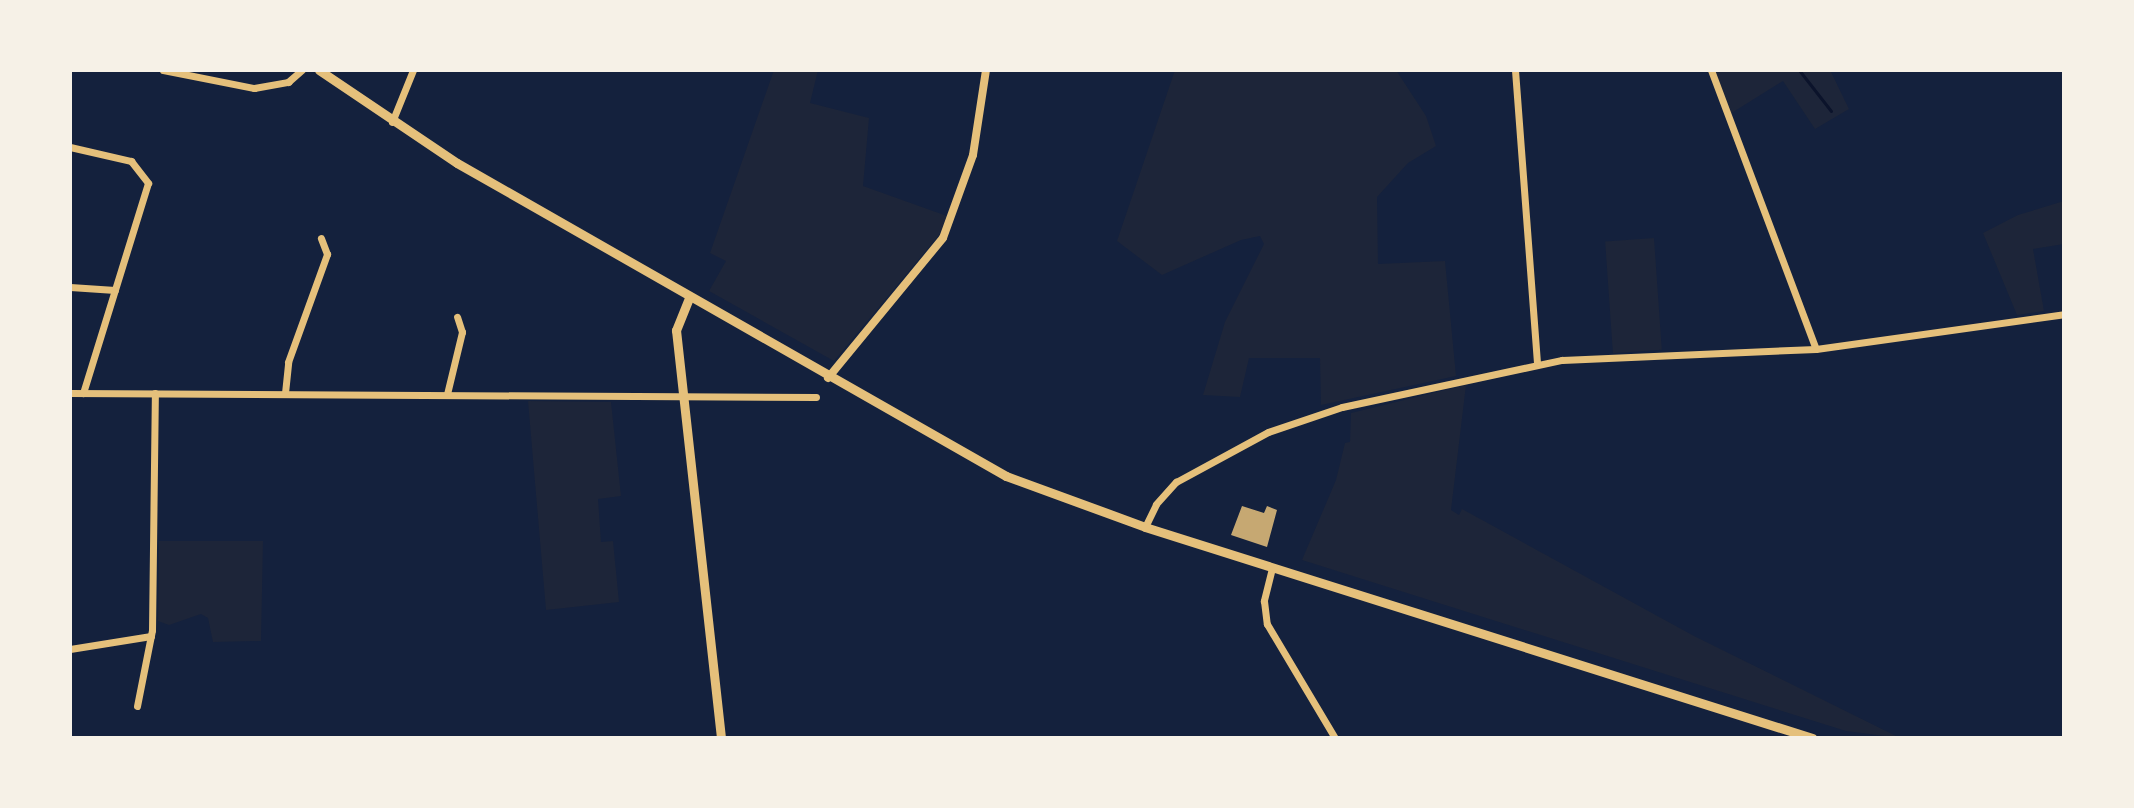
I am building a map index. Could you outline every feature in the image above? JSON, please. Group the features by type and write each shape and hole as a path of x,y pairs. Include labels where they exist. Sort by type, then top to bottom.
{"main road":[{"path":"319,70 392,122 689,298 1006,476 1145,527 1812,738"},
{"path":"689,298 676,324 721,738"}],"street":[{"path":"163,70 254,88 288,82 302,70"},
{"path":"392,122 413,70"},
{"path":"828,378 943,238 973,155 986,70"},
{"path":"1515,70 1537,364"},
{"path":"1711,70 1816,349"},
{"path":"70,147 131,161 147,177 148,190 83,393"},
{"path":"285,393 288,362 327,254 321,238"},
{"path":"70,287 115,290"},
{"path":"1145,527 1156,504 1176,482 1268,432 1315,414 1537,364 1816,349 2064,314"},
{"path":"447,394 462,332 457,317"},
{"path":"70,393 816,397"},
{"path":"137,706 151,636 155,393"},
{"path":"1272,568 1264,601 1267,624 1335,738"},
{"path":"70,649 151,636"}],"shaded area":[{"path":"774,70 818,70 810,103 869,118 863,186 947,216 939,235 834,361 709,291 726,261 710,253"},
{"path":"1175,70 1396,70 1426,116 1436,146 1408,163 1377,197 1378,264 1445,261 1456,376 1321,405 1320,358 1249,358 1240,397 1203,395 1225,322 1264,244 1260,236 1241,240 1162,275 1117,241"},
{"path":"1715,70 1830,70 1849,109 1815,129 1783,81 1730,114"},
{"path":"2064,201 2064,244 2033,249 2044,311 2017,315 1983,233 2018,215"},
{"path":"1654,238 1662,350 1613,353 1605,241"},
{"path":"1466,385 1451,510 1459,515 1462,509 1694,636 1900,738 1846,731 1302,560 1336,480 1345,443 1350,442 1351,413"},
{"path":"528,401 611,402 621,496 598,499 601,542 613,541 619,602 546,610"},
{"path":"159,541 263,541 261,641 213,642 208,618 201,614 169,625 158,621"}],"building":[{"path":"1242,506 1264,513 1267,506 1277,510 1267,547 1231,535"}],"waterway":[{"path":"1799,70 1831,111"}]}
